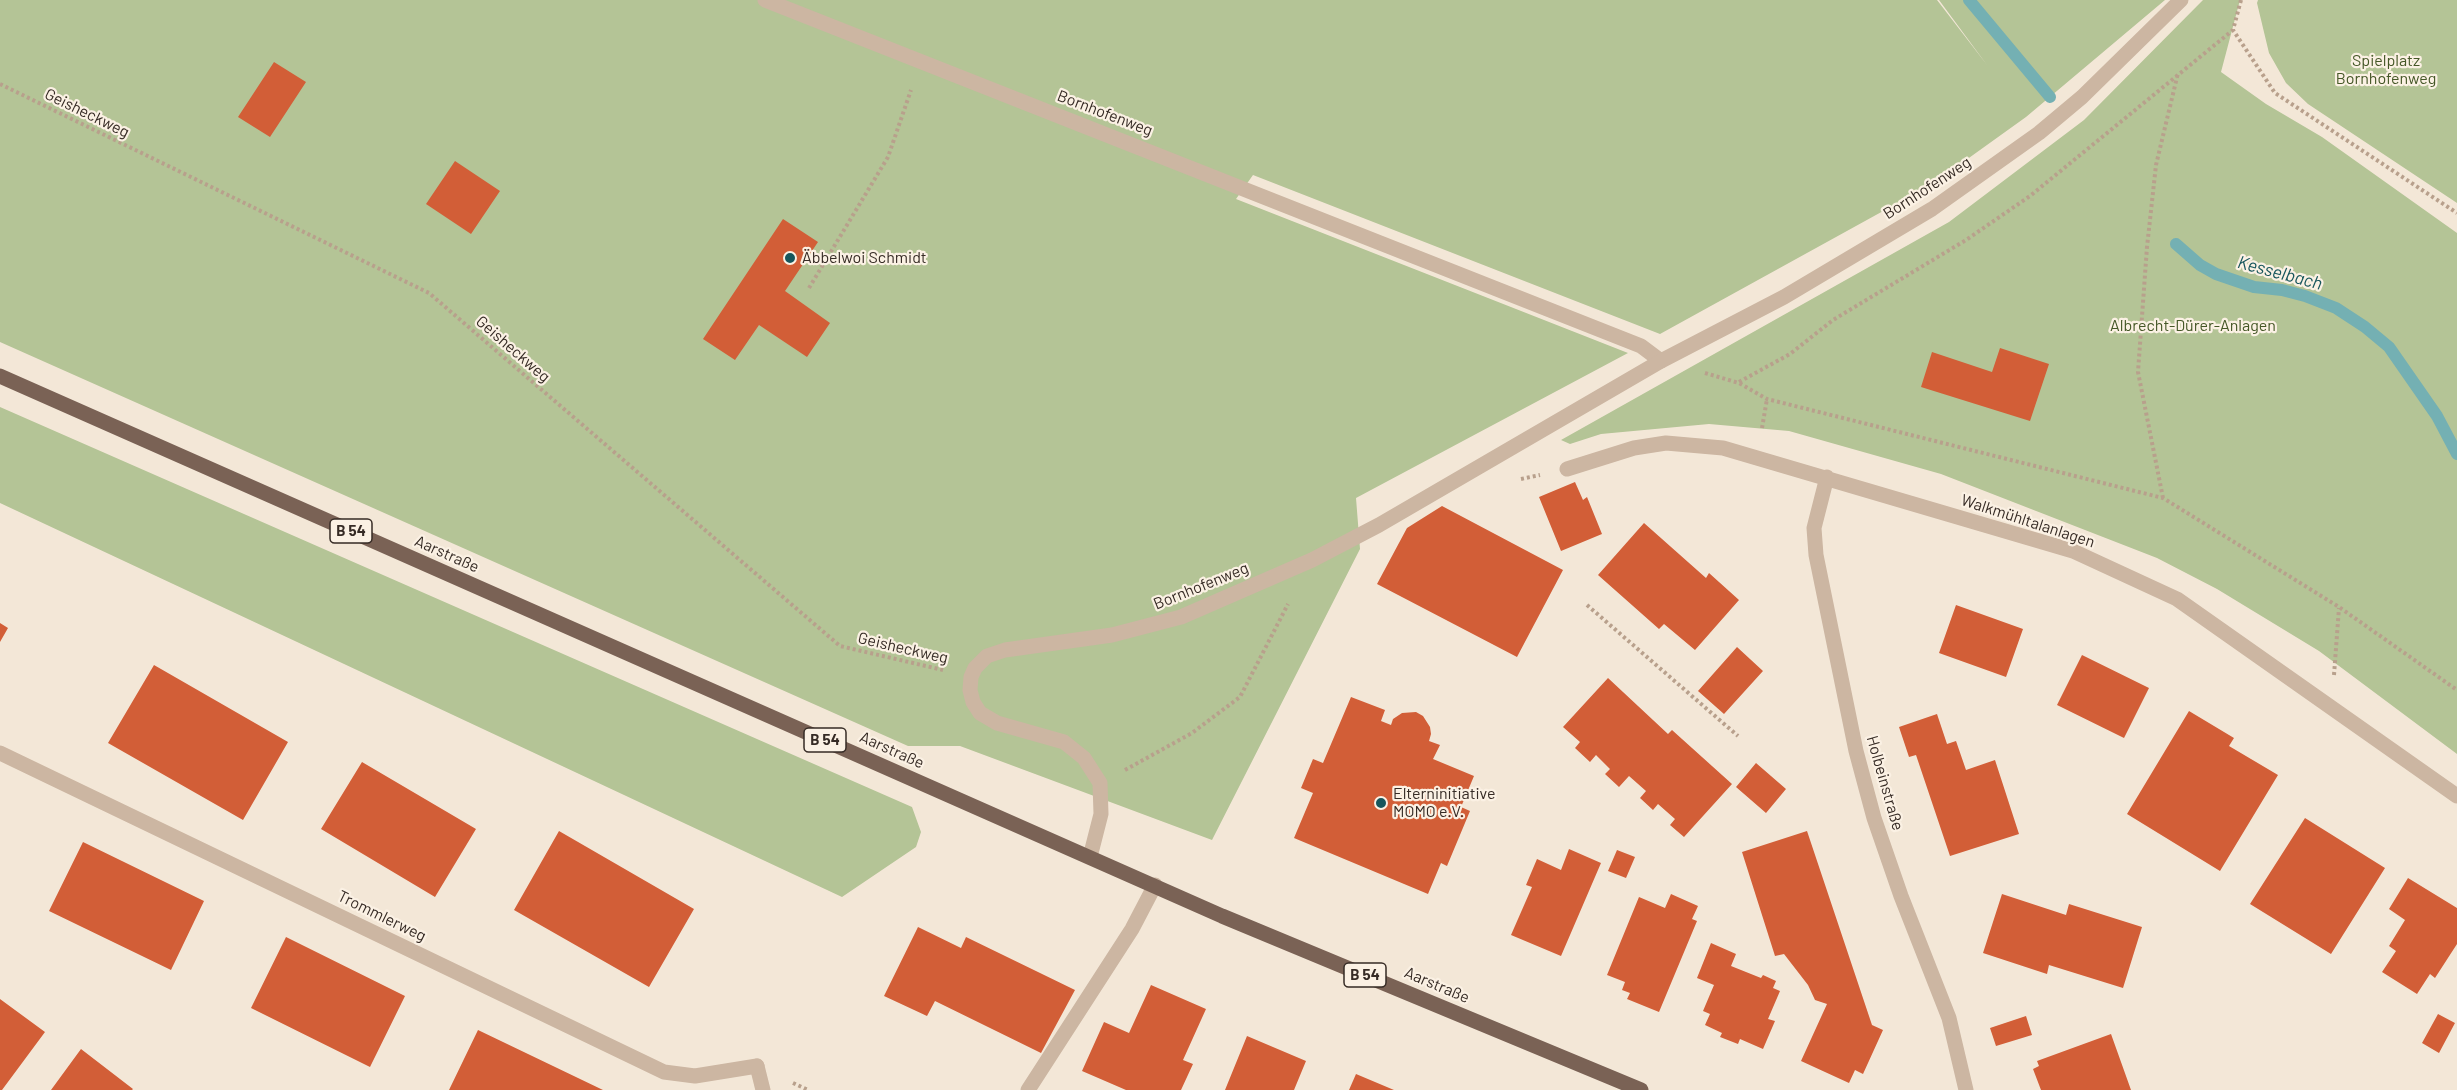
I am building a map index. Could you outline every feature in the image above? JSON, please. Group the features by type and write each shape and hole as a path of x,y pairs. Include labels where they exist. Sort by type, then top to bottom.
{"main road":[{"name":"Aarstraße","path":"0,376 1233,920 1641,1090"}],"street":[{"name":"Bornhofenweg","path":"765,0 1641,346 1661,361"},
{"name":"Bornhofenweg","path":"971,677 981,662 995,652 1112,635 1181,617 1312,560 1379,525 1661,361 1784,297 1932,209 2039,133 2082,97 2181,0"},
{"name":"Walkmühltalanlagen","path":"1567,469 1634,448 1665,443 1723,448 2073,551 2177,599 2457,796"},
{"name":"Holbeinstraße","path":"1827,477 1814,528 1816,555 1856,752 1874,818 1901,896 1949,1018 1966,1090"},
{"path":"971,677 972,696 980,713 997,723 1064,742 1084,758 1100,783 1101,814 1090,857"},
{"name":"Trommlerweg","path":"0,753 664,1072 695,1076 757,1066 763,1090"},
{"path":"1028,1090 1132,929 1155,885"}],"path":[{"path":"1738,383 1790,354 1833,320 1966,240 2030,196 2233,30 2241,0"},
{"path":"2233,30 2275,93 2457,213"},
{"path":"809,288 888,157 921,61"},
{"path":"2163,498 2138,372 2147,247 2156,165 2178,73"},
{"name":"Geisheckweg","path":"0,84 429,293 840,646 971,677"},
{"path":"1661,361 1738,383 1767,399 2163,498 2339,607 2457,690"},
{"path":"1763,424 1767,399"},
{"path":"1137,763 1192,733 1240,697 1312,560"},
{"path":"1587,605 1738,736"},
{"path":"2332,706 2339,607"}],"green space":[{"path":"0,0 1937,0 1987,65 1939,0 2165,0 2026,117 1934,183 1660,334 1253,175 1236,199 1628,353 1356,498 1360,549 1212,840 960,746 908,746 0,342"},
{"name":"Albrecht-Dürer-Anlagen","path":"2203,0 2240,0 2221,72 2266,104 2322,137 2457,233 2457,754 2319,651 2217,589 2157,558 1941,474 1789,431 1709,424 1601,434 1570,444 1561,440 1949,222 2084,120"},
{"name":"Spielplatz Bornhofenweg","path":"2258,0 2457,0 2457,203 2308,104 2286,83 2269,53"},
{"path":"0,407 912,807 921,832 916,847 842,897 0,503"}],"building":[{"path":"274,62 306,82 270,137 238,117"},
{"path":"455,161 500,191 471,234 426,204"},
{"path":"783,219 818,242 785,291 830,323 807,357 759,325 735,360 703,339"},
{"path":"2000,348 2049,364 2030,421 1921,387 1932,352 1992,372"},
{"path":"1575,482 1583,500 1587,497 1602,534 1561,551 1539,497"},
{"path":"1442,506 1563,570 1517,657 1377,584 1407,528"},
{"path":"1644,523 1706,578 1709,573 1739,600 1695,650 1664,624 1659,629 1598,575"},
{"path":"1956,605 2023,629 2006,677 1939,653"},
{"path":"0,623 8,628 0,642"},
{"path":"1737,647 1763,671 1724,714 1698,691"},
{"path":"2082,655 2149,688 2124,738 2057,705"},
{"path":"154,665 288,742 243,820 108,743"},
{"path":"1608,678 1668,734 1672,730 1732,784 1684,837 1670,825 1675,819 1658,804 1653,810 1640,798 1646,791 1629,776 1619,787 1605,774 1610,769 1596,755 1590,762 1575,748 1580,742 1563,727"},
{"path":"1351,697 1385,710 1381,721 1391,725 1393,719 1402,713 1416,712 1423,716 1430,727 1429,741 1440,745 1433,759 1474,776 1461,807 1470,811 1447,866 1441,863 1428,894 1294,838 1313,793 1301,788 1313,759 1323,763"},
{"path":"2189,711 2234,738 2229,746 2278,775 2220,871 2127,814"},
{"path":"1937,714 1947,744 1956,741 1966,770 1995,760 2019,834 1950,856 1916,755 1909,757 1899,727"},
{"path":"362,762 476,829 435,897 321,829"},
{"path":"1756,763 1786,789 1766,813 1736,787"},
{"path":"2305,818 2385,868 2331,954 2250,904"},
{"path":"559,831 694,909 649,987 514,910"},
{"path":"1807,831 1872,1025 1883,1030 1863,1074 1855,1070 1849,1083 1801,1061 1827,1004 1815,1000 1808,985 1784,954 1775,956 1742,852"},
{"path":"83,842 204,901 171,970 49,911"},
{"path":"1569,849 1601,863 1561,956 1511,935 1532,887 1526,885 1537,859 1561,870"},
{"path":"1617,850 1635,857 1626,878 1608,871"},
{"path":"2408,878 2457,908 2457,944 2435,978 2430,974 2417,994 2382,972 2396,951 2389,946 2405,920 2389,909"},
{"path":"1671,894 1698,906 1692,919 1697,921 1659,1012 1627,999 1630,993 1622,990 1625,982 1607,975 1639,897 1665,908"},
{"path":"2002,894 2066,915 2069,904 2142,927 2123,988 2049,965 2047,974 1983,953"},
{"path":"918,927 961,948 966,937 1075,990 1041,1053 935,1001 927,1016 884,996"},
{"path":"286,937 405,996 370,1067 251,1008"},
{"path":"1711,943 1736,954 1731,966 1761,978 1763,975 1776,981 1773,988 1780,991 1768,1019 1775,1021 1763,1049 1740,1039 1738,1044 1720,1037 1722,1033 1705,1025 1710,1014 1703,1011 1714,985 1697,978"},
{"path":"1151,985 1206,1009 1183,1060 1193,1064 1181,1090 1126,1090 1082,1071 1104,1022 1129,1033"},
{"path":"0,999 45,1032 2,1090 0,1090"},
{"path":"2438,1014 2455,1023 2439,1053 2422,1043"},
{"path":"2026,1016 2032,1035 1996,1046 1990,1028"},
{"path":"478,1030 603,1090 449,1090"},
{"path":"2111,1034 2131,1090 2041,1090 2033,1069 2039,1066 2037,1061"},
{"path":"1247,1036 1306,1061 1294,1090 1225,1090"},
{"path":"81,1049 133,1089 51,1090"},
{"path":"1356,1074 1394,1090 1349,1090"}],"waterway":[{"name":"Kesselbach","path":"1969,0 2050,97"},
{"name":"Kesselbach","path":"2176,244 2200,265 2216,274 2254,287 2282,290 2305,296 2336,308 2365,327 2389,347 2437,416 2457,454"}],"place":[{"name":"Äbbelwoi Schmidt","path":"790,258"},
{"name":"Elterninitiative MOMO e.V.","path":"1381,803"}]}
